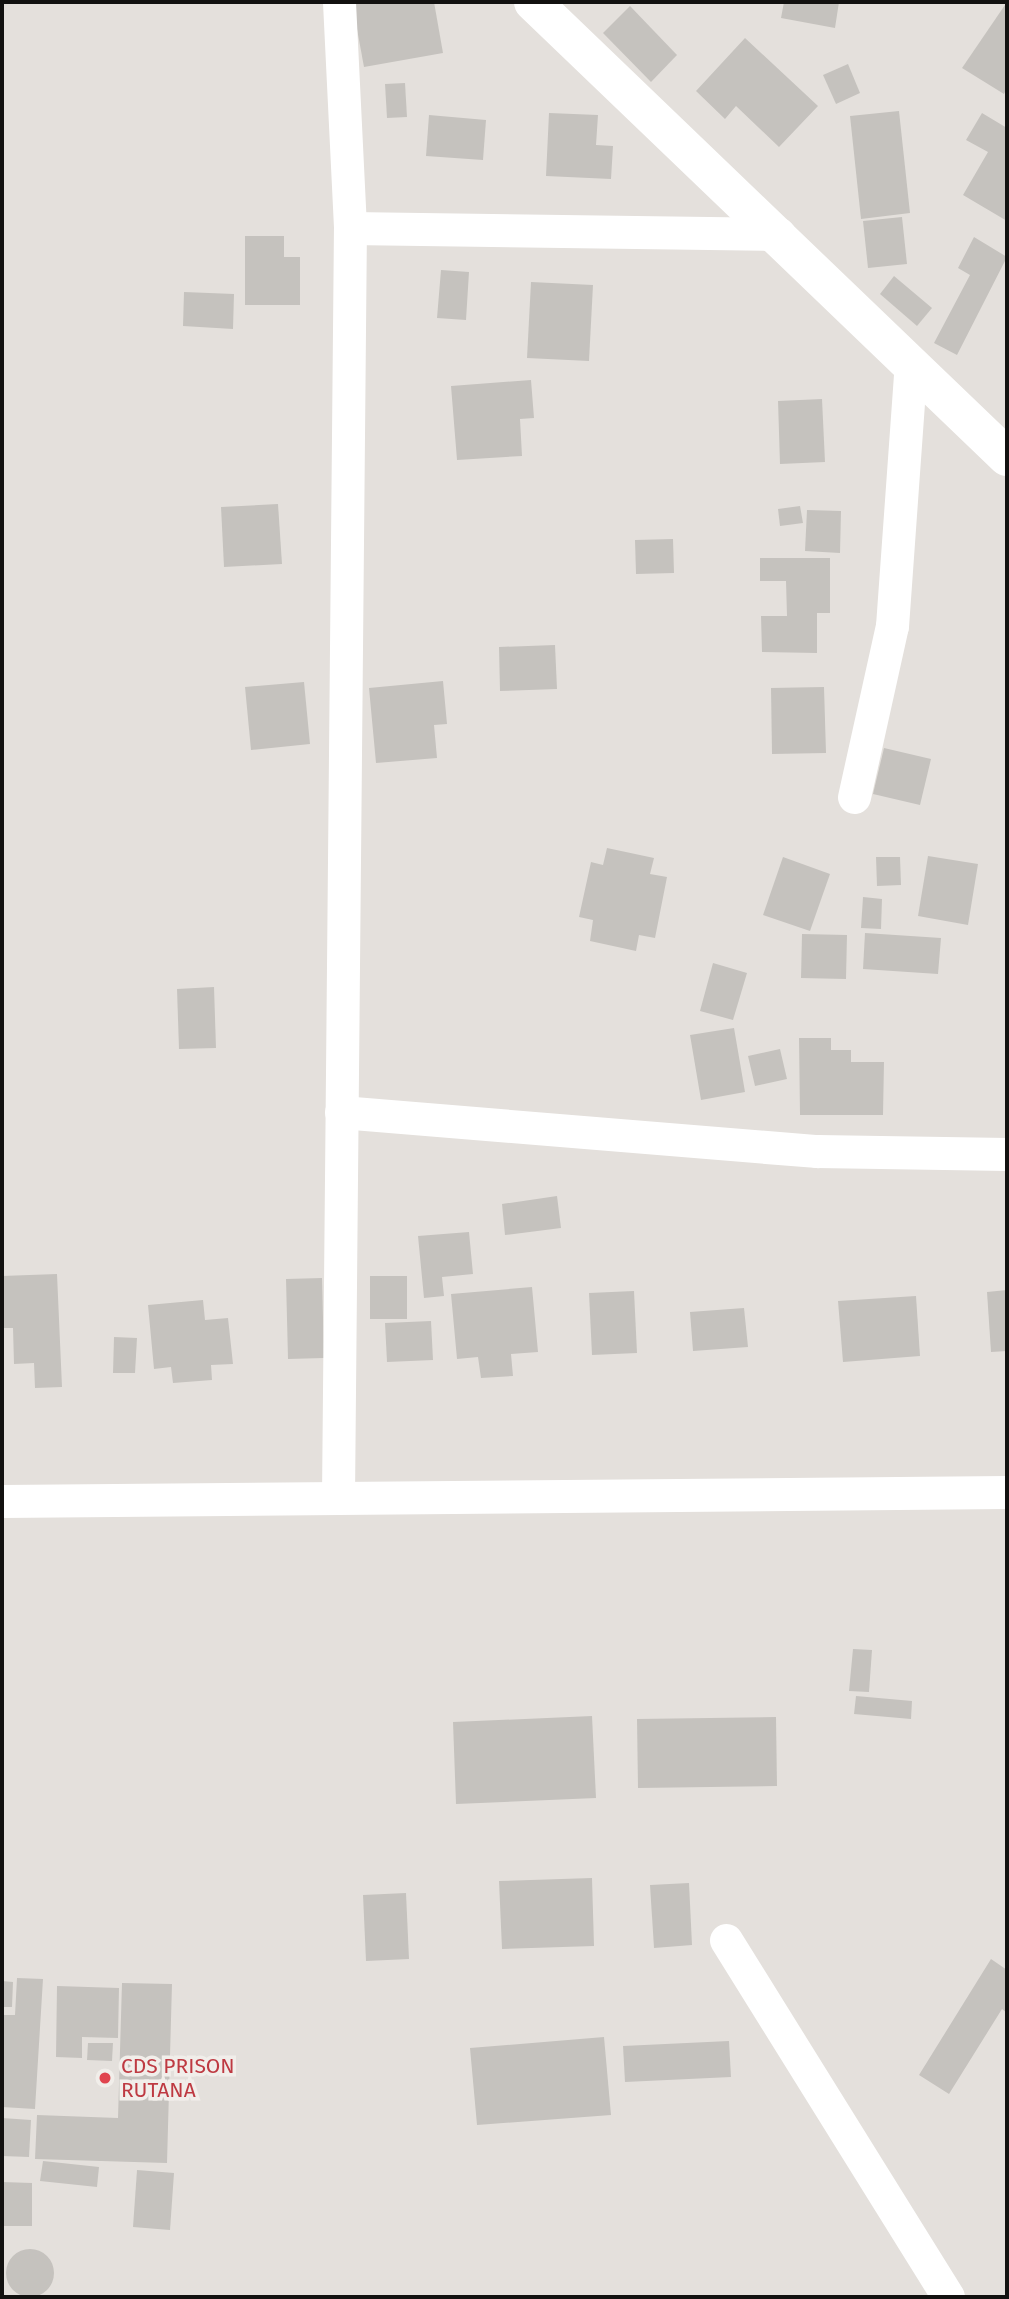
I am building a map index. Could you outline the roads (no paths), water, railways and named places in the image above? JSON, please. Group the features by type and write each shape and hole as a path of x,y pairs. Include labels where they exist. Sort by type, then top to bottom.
{"main road":[{"path":"533,2 779,234 1007,457"}],"street":[{"path":"338,1497 350,228 339,2"},
{"path":"350,228 779,234"},
{"path":"854,797 892,626 911,363"},
{"path":"341,1112 789,1149 1007,1154"},
{"path":"2,1500 1007,1492"},
{"path":"726,1940 948,2297"}],"place":[{"name":"CDS PRISON RUTANA","path":"105,2078"}]}
